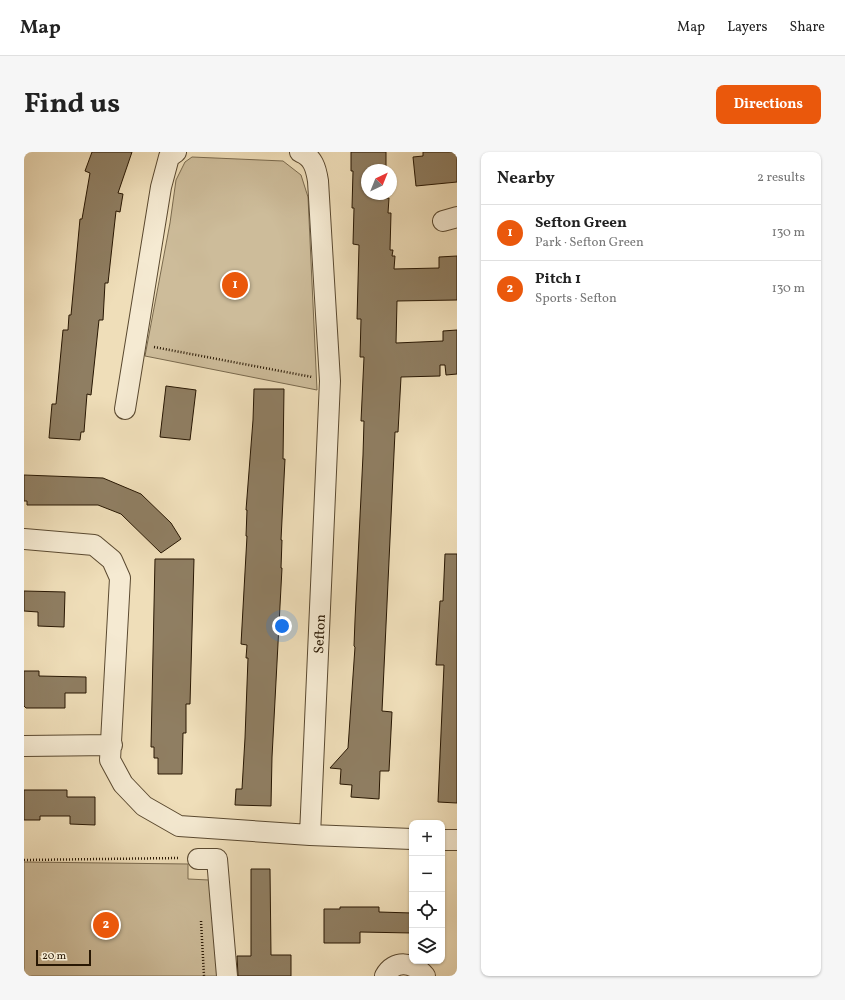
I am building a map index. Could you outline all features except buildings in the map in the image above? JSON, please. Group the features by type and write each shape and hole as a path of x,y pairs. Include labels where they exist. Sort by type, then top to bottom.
{"street":[{"path":"125,409 134,344 161,187 169,157 176,152"},
{"name":"Sefton","path":"300,152 311,159 316,170 318,181 330,381 310,835"},
{"path":"24,539 94,545 112,560 120,578 110,760 123,784 144,806 178,826 310,835 409,839"},
{"path":"24,746 112,745"},
{"path":"445,840 457,840"},
{"path":"198,859 217,859 227,976"},
{"path":"384,976 392,967 407,964 414,966 424,976"}],"path":[{"path":"134,344 330,381"},
{"path":"24,860 198,859"},
{"path":"201,914 204,976"}],"shaded area":[{"path":"192,157 283,161 301,175 308,197 317,390 145,356 170,223 176,180 185,162"},
{"path":"24,862 188,864 188,879 209,880 222,976 24,976"}],"place":[{"name":"Sefton Green","path":"235,285"},
{"name":"Pitch 1","path":"106,925"}]}
